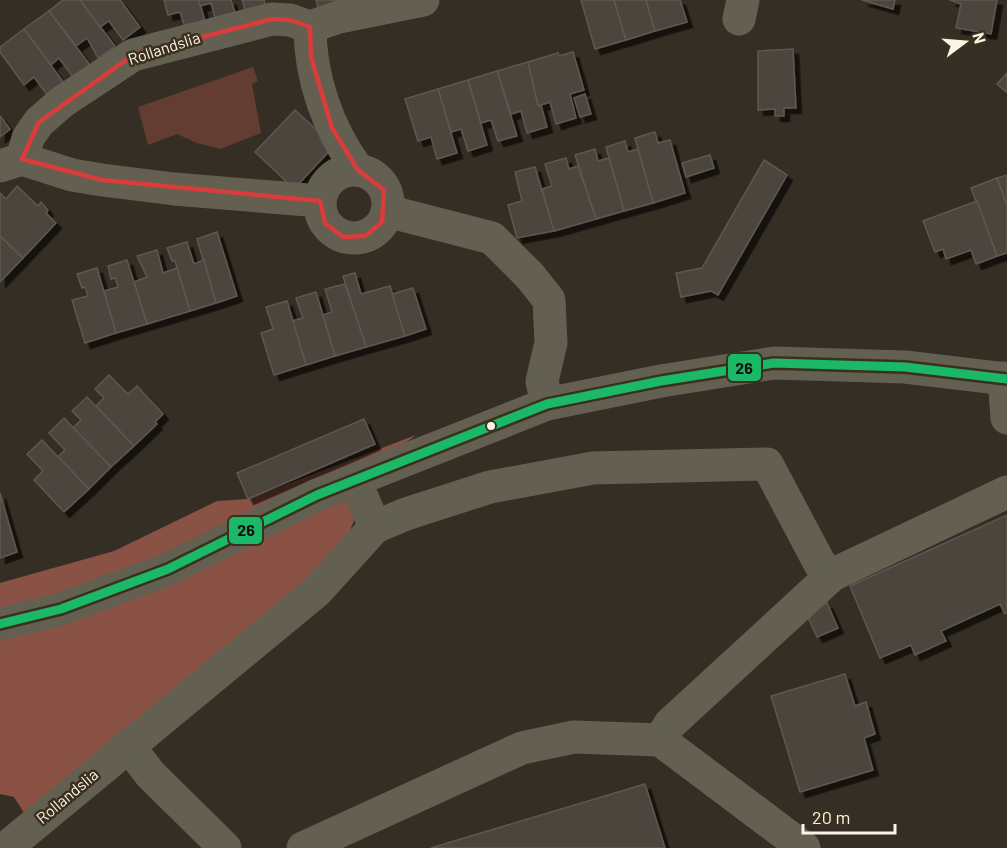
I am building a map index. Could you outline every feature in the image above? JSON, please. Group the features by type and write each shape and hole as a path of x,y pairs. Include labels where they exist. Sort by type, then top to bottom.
{"street":[{"path":"358,170 347,171 328,181 320,201 325,223 343,237 365,236 375,230 387,211 384,190 378,180 358,170 332,128 311,57 310,27 339,17 423,0"},
{"name":"Rollandslia","path":"310,27 290,20 272,19 133,55 62,102 39,122 11,163 102,180 174,189 320,201"},
{"path":"387,211 492,238 530,276 549,300 551,343 542,381 547,404"},
{"path":"0,624 61,609 168,569 317,495 547,404 661,381 774,363 905,367 1006,379 1007,418"},
{"name":"Rollandslia","path":"6,848 317,591 375,527 406,514 490,487 593,468 767,464 820,564 832,575"},
{"path":"355,481 375,527"},
{"path":"660,741 670,724 832,575 1007,492"},
{"path":"303,848 522,748 574,737 660,741 804,848"},
{"path":"128,745 150,774 225,848"}],"highlighted area":[{"path":"272,19 290,20 310,27 311,57 332,128 358,170 384,190 382,222 365,236 343,237 325,223 320,201 102,180 22,159 39,122 133,55"}],"shaded area":[{"path":"253,67 258,81 252,84 261,133 220,149 197,143 177,134 148,145 138,107"},
{"path":"416,435 391,452 379,464 339,553 26,816 14,797 0,794 0,583 114,551 217,501 248,499"}],"building":[{"path":"63,0 80,0 115,46 98,58 87,38 76,46 49,11"},
{"path":"80,0 120,0 140,27 123,40 109,21 100,27"},
{"path":"164,0 199,0 207,28 187,34 180,12 168,15"},
{"path":"199,0 231,0 237,19 217,25 211,3 200,6"},
{"path":"242,0 264,0 267,10 247,16"},
{"path":"316,0 338,0 339,5 319,11"},
{"path":"581,0 614,0 626,40 595,49"},
{"path":"614,0 646,0 655,31 626,40"},
{"path":"646,0 680,0 687,22 655,31"},
{"path":"862,0 895,0 893,9"},
{"path":"950,0 997,0 991,34 956,28 961,4"},
{"path":"49,11 90,65 73,77 59,58 51,65 24,29"},
{"path":"24,29 64,83 48,96 34,77 24,85 0,52 0,47"},
{"path":"793,49 796,108 784,108 784,116 775,116 775,109 758,110 758,51"},
{"path":"573,52 584,90 570,94 576,118 556,124 550,102 538,106 528,62 558,53 559,56"},
{"path":"528,62 538,106 541,105 547,127 527,133 521,111 511,114 497,71"},
{"path":"497,71 517,136 498,141 491,120 481,123 468,80"},
{"path":"1007,73 1007,93 997,84"},
{"path":"468,80 487,145 468,151 461,129 451,132 438,89"},
{"path":"438,89 457,153 437,159 431,137 418,141 405,99"},
{"path":"585,94 591,114 580,117 574,98"},
{"path":"295,110 334,146 294,189 255,152"},
{"path":"0,116 10,129 0,137"},
{"path":"655,132 658,143 670,140 685,193 653,203 635,138"},
{"path":"625,141 628,152 638,149 653,203 624,211 606,147"},
{"path":"595,149 598,161 609,158 624,211 596,219 575,155"},
{"path":"710,155 714,168 686,177 682,163"},
{"path":"566,158 569,169 578,166 596,219 554,231 542,189 552,186 545,164"},
{"path":"764,160 787,175 718,295 711,291 681,297 676,273 702,268"},
{"path":"535,167 554,231 517,238 508,205 522,201 515,172"},
{"path":"1007,175 1007,206 997,178"},
{"path":"997,178 1007,206 1007,253 997,256 971,188"},
{"path":"17,186 38,206 41,202 48,210 46,213 56,223 23,258 0,236 0,193 6,199"},
{"path":"977,201 997,256 976,264 971,250 946,259 943,249 935,252 923,221"},
{"path":"217,232 237,296 216,303 197,239"},
{"path":"0,236 23,258 0,282"},
{"path":"187,242 194,264 204,260 216,303 190,311 175,261 172,261 167,248"},
{"path":"157,250 163,273 177,268 190,311 147,324 134,282 147,277 137,256"},
{"path":"127,260 147,324 116,333 104,291 118,287 115,278 111,279 108,266"},
{"path":"97,268 116,333 85,343 72,300 88,296 77,274"},
{"path":"355,273 361,294 390,286 405,336 366,347 343,276"},
{"path":"345,284 366,347 335,356 323,315 332,312 325,289"},
{"path":"413,288 426,329 405,336 392,294"},
{"path":"316,292 335,356 306,365 292,321 303,318 296,298"},
{"path":"287,301 306,365 274,375 261,333 273,329 266,307"},
{"path":"109,375 128,394 137,386 163,414 155,422 157,424 134,446 96,406 104,398 95,389"},
{"path":"87,397 134,446 111,467 73,428 81,420 72,411"},
{"path":"64,418 111,467 89,489 58,457 65,450 49,433"},
{"path":"364,419 375,444 248,499 237,473"},
{"path":"42,440 89,489 64,512 34,480 43,471 27,454"},
{"path":"0,493 17,552 0,558"},
{"path":"1007,515 1007,613 1005,614 1000,604 941,631 946,641 915,655 911,645 880,658 850,586"},
{"path":"827,603 838,628 817,637 806,613"},
{"path":"845,674 855,706 866,702 875,734 864,738 873,770 800,792 771,696"},
{"path":"645,784 665,848 431,848"}],"transit line":[{"name":"26","path":"0,624 61,609 168,569 317,495 547,404 661,381 774,363 905,367 1007,379"}]}
